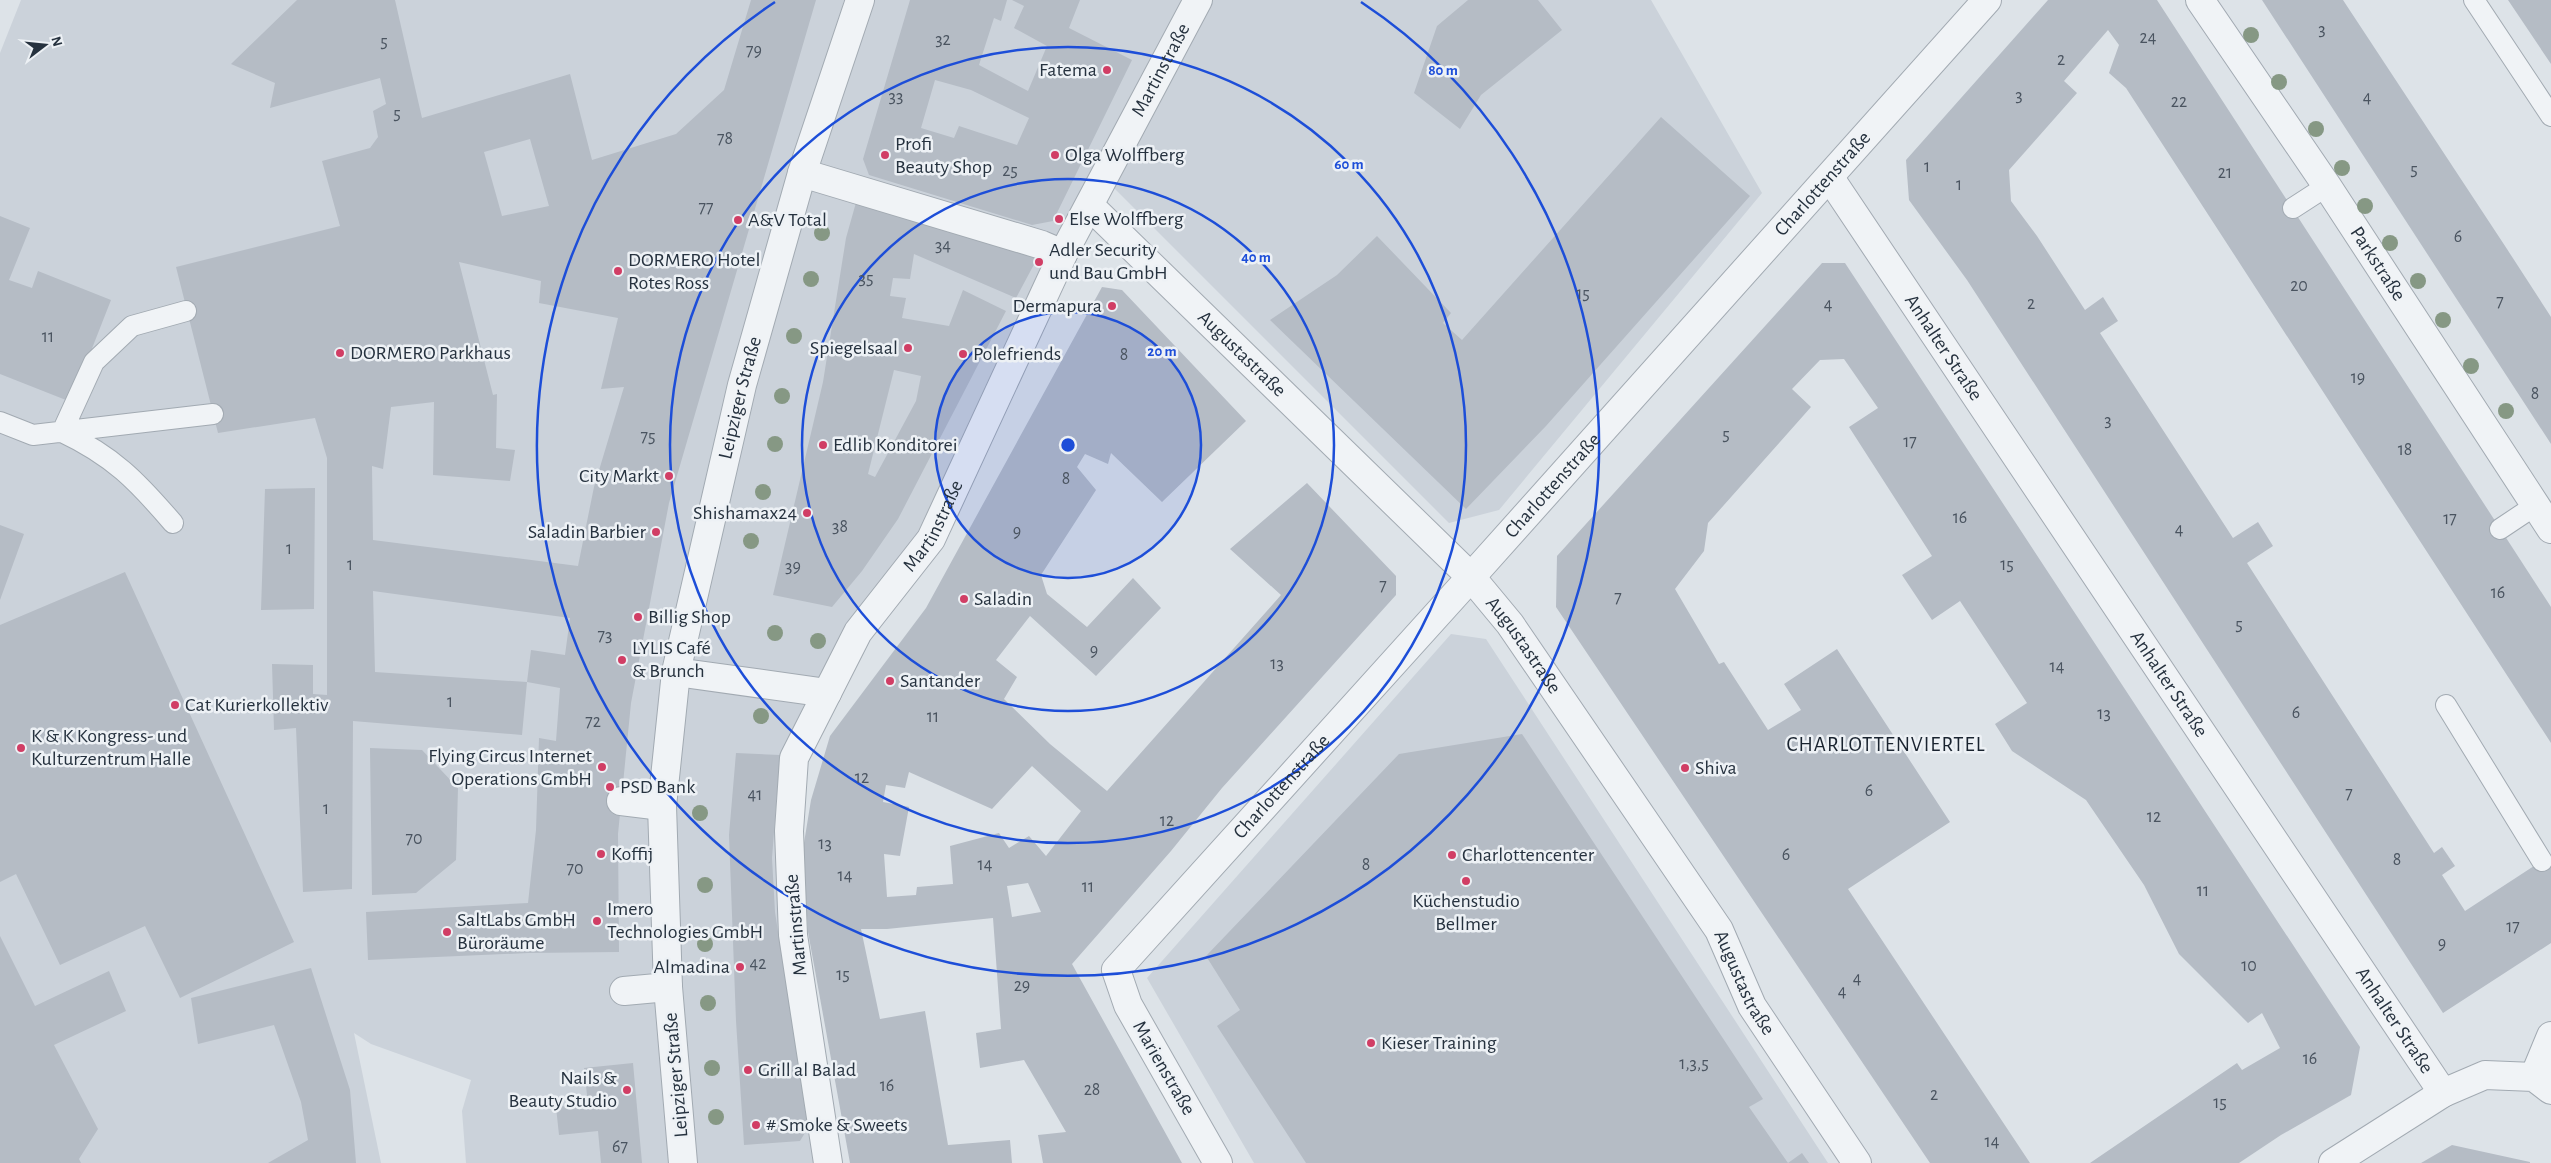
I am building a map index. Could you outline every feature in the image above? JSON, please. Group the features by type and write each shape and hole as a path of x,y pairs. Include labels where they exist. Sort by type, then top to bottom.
{"street":[{"name":"Leipziger Straße","path":"683,1163 668,987 662,806 676,672 742,385 802,173 860,0"},
{"name":"Martinstraße","path":"828,1163 793,935 789,831 794,758 858,632 931,539 1063,254 1198,0"},
{"name":"Charlottenstraße","path":"1116,970 1472,578 1987,0"},
{"name":"Parkstraße","path":"2200,0 2327,186 2551,529"},
{"path":"802,173 1042,245 1063,254"},
{"name":"Anhalter Straße","path":"1830,178 2443,1093 2485,1075 2542,1084"},
{"name":"Augustastraße","path":"1090,206 1472,578 1516,632 1720,930 1752,1006 1857,1163"},
{"path":"676,672 827,693"},
{"path":"621,801 662,806"},
{"name":"Marienstraße","path":"1116,970 1128,1005 1218,1163"},
{"name":"Leipziger Straße","path":"624,991 668,987"},
{"path":"2542,1084 2551,1036"},
{"path":"2333,1163 2443,1093"}],"lane":[{"path":"2474,0 2551,116"},
{"path":"2293,208 2327,186"},
{"path":"62,432 94,362 132,326 186,311"},
{"path":"0,422 33,435 213,414"},
{"path":"62,432 117,464 136,479 174,523"},
{"path":"2500,529 2536,505"},
{"path":"2446,705 2542,860"}],"shaded area":[{"path":"21,0 844,0 804,164 860,0 1651,0 1762,193 1499,510 1449,523 1105,179 931,539 794,758 789,831 833,1163 466,1163 462,1111 471,1080 371,1044 354,1033 381,1163 0,1163 0,53"},
{"name":"Charlottencenter","path":"1451,634 1486,639 1828,1163 1254,1163 1147,978"}],"building":[{"path":"297,0 395,0 422,118 570,74 592,160 676,134 724,90 751,0 816,0 669,503 631,703 618,834 619,952 528,953 368,960 366,912 528,903 536,830 539,738 556,741 560,688 527,682 522,735 353,721 352,889 303,892 296,728 274,730 272,664 313,665 313,694 327,695 327,458 315,418 218,433 176,267 340,226 322,161 370,148 378,137 373,111 386,104 380,78 270,108 275,83 231,64","holes":["530,139 549,206 502,216 484,152","459,262 541,281 539,303 618,318 601,389 624,387 594,487 578,566 373,540 372,466 383,469 391,407 434,402 433,475 510,481 515,450 496,448 497,394 493,395","373,591 570,618 565,655 531,650 527,682 375,672"]},
{"path":"910,0 1007,0 1001,21 994,18 979,65 1028,91 1047,46 1014,28 1024,6 1012,0 1080,0 1069,28 1132,60 1053,221 1032,225 869,175 863,159","holes":["935,80 971,90 1029,118 1017,145 959,126 954,138 921,128"]},
{"path":"1468,0 1538,0 1562,30 1481,95 1460,129 1414,93 1437,26"},
{"path":"2048,0 2157,0 2551,607 2551,743 2126,88 2109,73 2119,45 2108,30 2064,81 2077,93 2009,170 2011,201 2037,236 2085,310 2103,297 2118,321 2100,333 2233,538 2258,522 2273,546 2247,563 2434,853 2442,847 2455,866 2442,875 2465,911 2551,855 2551,943 2443,1013 1967,280 1909,200 1906,160"},
{"path":"2262,0 2343,0 2507,249 2551,317 2551,444"},
{"path":"2508,0 2551,0 2551,64"},
{"path":"1661,117 1750,196 1546,426 1466,509 1270,320 1337,275 1377,236 1451,313 1443,323 1462,340"},
{"path":"857,199 1038,257 1016,298 914,254 910,279 893,278 890,296 906,298 902,318 949,326 963,290 1006,311 898,519 862,571 832,607 773,595 823,382 846,238","holes":["894,370 921,376 916,401 875,477 868,474"]},
{"path":"0,216 30,228 9,280 32,288 38,271 111,300 71,402 0,374"},
{"path":"1822,263 1845,263 2360,1047 2351,1095 2281,1135 2239,1163 2090,1163 2237,1063 2242,1070 2280,1048 2262,1013 2248,1023 2179,954 2144,885 2086,800 2012,751 1995,724 2027,703 1960,601 1932,620 1902,575 1932,556 1849,427 1878,408 1844,359 1820,360 1792,389 1811,407 1708,523 1704,551 1675,589 1719,664 1724,662 1768,730 1801,710 1784,684 1837,649 1950,822 1848,889 2030,1163 1930,1163 1556,607 1557,556"},
{"path":"1102,287 1122,290 1246,421 1162,502 1111,453 1108,464 1085,454 1077,467 1096,490 1041,575 1047,594 1087,627 1133,578 1161,608 1096,676 1030,616 996,660 1017,677 1004,699 1050,744 1107,791 1281,595 1230,549 1307,483 1396,576 1396,595 1222,788 1171,851 1072,964 1182,1163 1043,1163 1038,1135 1066,1132 1024,1060 980,1068 976,1033 1001,1029 993,918 887,929 861,929 880,1019 925,1011 948,1145 1010,1140 1012,1163 850,1163 808,932 803,849 811,800 830,736 926,608","holes":["1032,766 1081,811 1046,856 1029,836 1009,848 999,833 950,846 953,884 917,887 916,895 887,897 884,854 900,856 909,807 883,802 886,785 905,788 909,772 992,809","1028,883 1041,912 1012,917 1007,886"]},
{"path":"315,488 314,609 261,610 265,489"},
{"path":"0,525 24,534 0,600"},
{"path":"125,572 294,942 180,998 145,926 60,965 16,874 0,882 0,625"},
{"name":"Charlottencenter","path":"1522,734 1763,1099 1749,1107 1788,1163 1306,1163 1217,1026 1240,1010 1206,956 1399,754"},
{"path":"370,748 422,750 458,788 456,860 416,893 372,895"},
{"path":"736,753 780,755 772,858 775,912 808,1128 800,1141 744,1145 736,1021 729,835"},
{"path":"0,936 35,1006 109,971 126,1011 54,1045 98,1129 79,1159 81,1163 0,1163"},
{"path":"311,968 350,1090 356,1163 268,1163 308,1140 301,1102 274,1025 198,1044 191,998"},
{"path":"633,1063 642,1163 601,1163 598,1131 559,1135 556,1107 588,1104 584,1068"},
{"path":"2452,1145 2530,1162 2530,1163 2421,1163"},
{"path":"1802,1153 1809,1163 1788,1163"}],"place":[{"name":"Fatema","path":"1107,70"},
{"name":"Profi Beauty Shop","path":"885,155"},
{"name":"Olga Wolffberg","path":"1055,155"},
{"name":"Else Wolffberg","path":"1059,219"},
{"name":"A&V Total","path":"738,220"},
{"name":"Adler Security und Bau GmbH","path":"1039,262"},
{"name":"DORMERO Hotel Rotes Ross","path":"618,271"},
{"name":"Dermapura","path":"1112,306"},
{"name":"Spiegelsaal","path":"908,348"},
{"name":"DORMERO Parkhaus","path":"340,353"},
{"name":"Polefriends","path":"963,354"},
{"name":"Edlib Konditorei","path":"823,445"},
{"name":"City Markt","path":"669,476"},
{"name":"Shishamax24","path":"807,513"},
{"name":"Saladin Barbier","path":"656,532"},
{"name":"Saladin","path":"964,599"},
{"name":"Billig Shop","path":"638,617"},
{"name":"LYLIS Café & Brunch","path":"622,660"},
{"name":"Santander","path":"890,681"},
{"name":"Cat Kurierkollektiv","path":"175,705"},
{"name":"K & K Kongress- und Kulturzentrum Halle","path":"21,748"},
{"name":"Flying Circus Internet Operations GmbH","path":"602,767"},
{"name":"Shiva","path":"1685,768"},
{"name":"PSD Bank","path":"610,787"},
{"name":"Koffij","path":"601,854"},
{"name":"Charlottencenter","path":"1452,855"},
{"name":"Küchenstudio Bellmer","path":"1466,881"},
{"name":"Imero Technologies GmbH","path":"597,921"},
{"name":"SaltLabs GmbH Büroräume","path":"447,932"},
{"name":"Almadina","path":"740,967"},
{"name":"Kieser Training","path":"1371,1043"},
{"name":"Grill al Balad","path":"748,1070"},
{"name":"Nails & Beauty Studio","path":"627,1090"},
{"name":"# Smoke & Sweets","path":"756,1125"}],"district":[{"name":"CHARLOTTENVIERTEL","path":"1886,744"}]}
